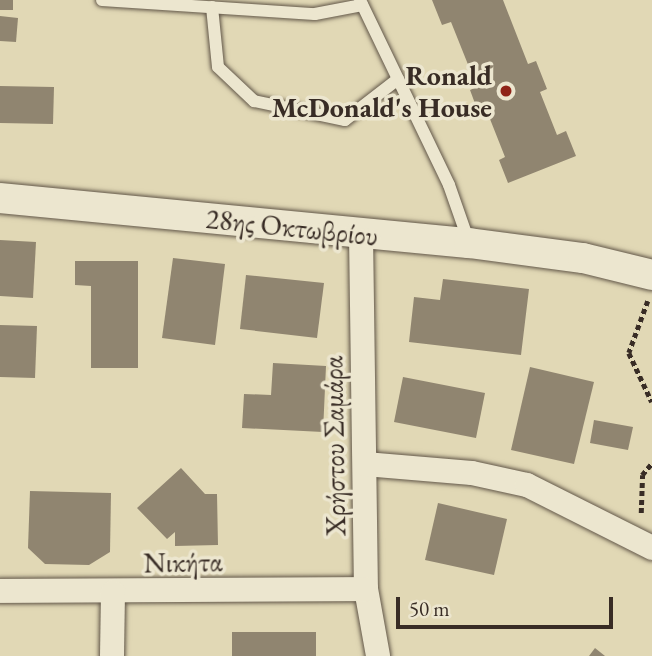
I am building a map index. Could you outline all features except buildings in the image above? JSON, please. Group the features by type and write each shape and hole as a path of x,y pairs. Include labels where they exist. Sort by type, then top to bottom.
{"street":[{"name":"28ης Οκτωβρίου","path":"0,198 469,243 583,258 652,257"},
{"name":"Χρήστου Σαμάρα","path":"361,234 366,589 378,656"},
{"name":"28ης Οκτωβρίου","path":"583,258 651,281"},
{"path":"365,464 461,472 527,485 652,548"},
{"name":"Νικήτα","path":"0,591 113,593 366,589"},
{"path":"112,656 113,593"}],"lane":[{"path":"102,0 316,14 361,2 449,185 469,243"},
{"path":"212,7 218,67 254,101 345,120 398,79"}],"path":[{"path":"651,281 644,320 629,353 652,402"},
{"path":"629,535 644,502 639,490 642,475 652,463"}],"place":[{"name":"Ronald McDonald's House","path":"506,91"}]}
